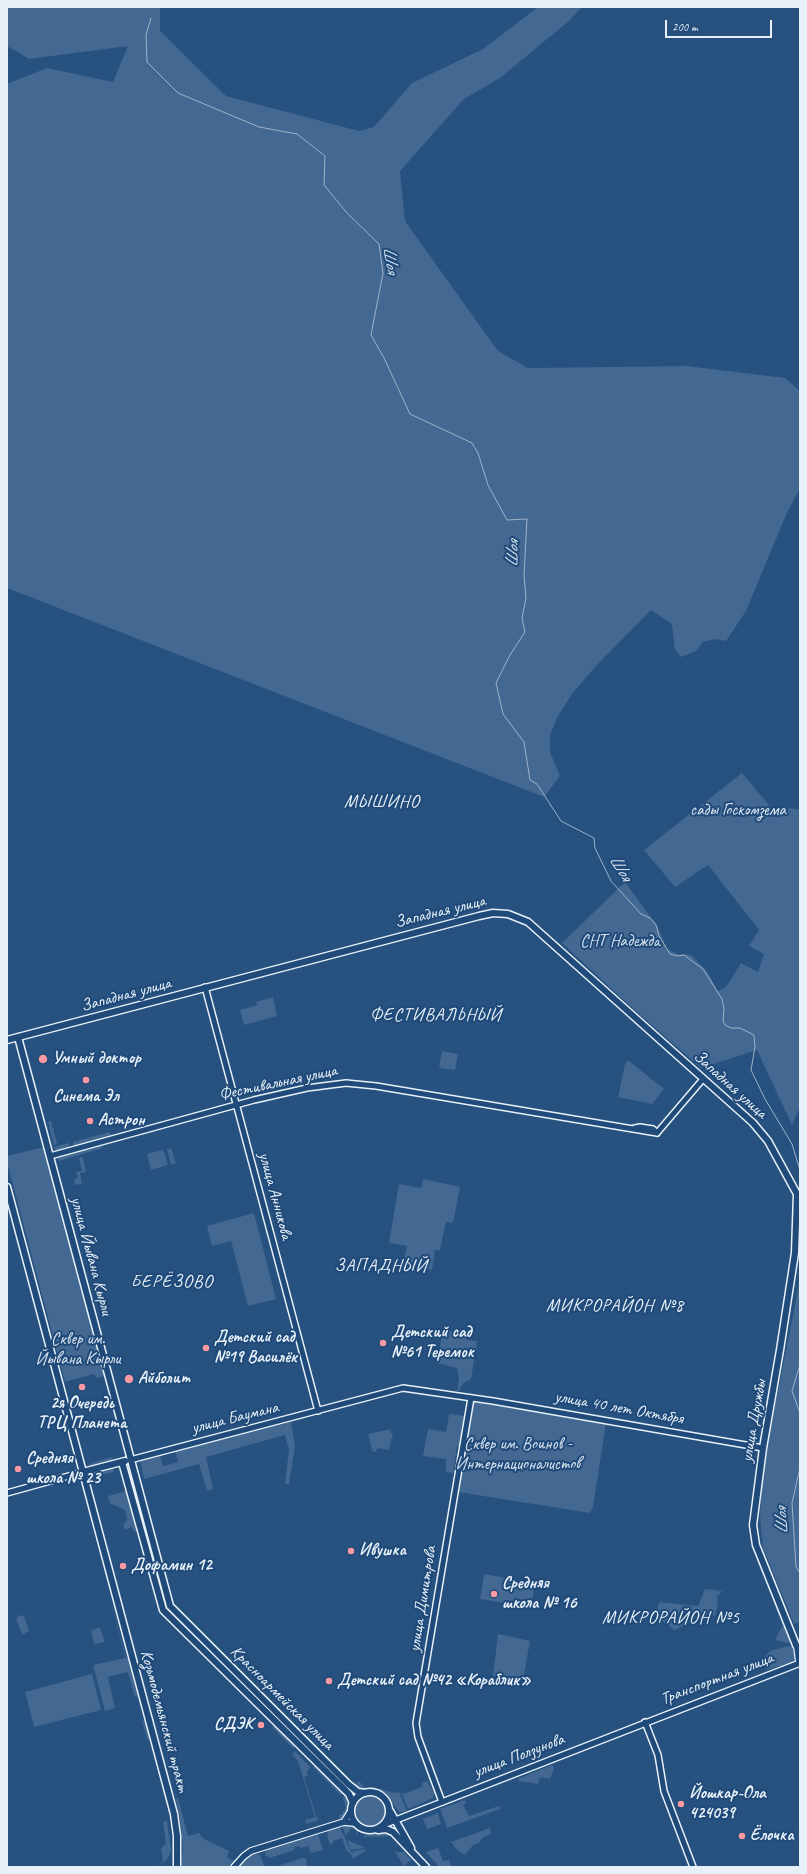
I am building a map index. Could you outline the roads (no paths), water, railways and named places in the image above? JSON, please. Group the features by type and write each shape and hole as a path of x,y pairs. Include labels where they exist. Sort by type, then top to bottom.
{"main road":[{"name":"Западная улица","path":"7,1040 479,916 493,913 508,914 522,918 536,928 760,1130 774,1150 799,1192"},
{"name":"улица Йывана Кырли","path":"18,1037 169,1603 181,1618"},
{"path":"7,1187 83,1472"},
{"name":"улица Дружбы","path":"799,1192 795,1253 763,1448 754,1512 754,1536 796,1645 800,1651"},
{"name":"улица Баумана","path":"83,1472 130,1460"},
{"path":"122,1462 161,1605 175,1624 181,1618"},
{"name":"Козьмодемьянский тракт","path":"83,1472 174,1814 177,1836 177,1867"},
{"path":"140,1529 148,1526"},
{"name":"Красноармейская улица","path":"181,1618 348,1784 358,1792 365,1793"},
{"name":"Красноармейская улица","path":"175,1624 349,1794 353,1803"},
{"path":"796,1645 800,1663"},
{"name":"Транспортная улица","path":"645,1722 800,1663"},
{"path":"231,1678 236,1672"},
{"path":"246,1693 252,1687"},
{"name":"улица Ползунова","path":"383,1825 645,1722"},
{"path":"344,1822 351,1811 353,1803 358,1797 365,1793 376,1793 382,1797 394,1821 416,1856"},
{"path":"389,1809 404,1817 400,1822 400,1831"},
{"path":"376,1830 383,1825 388,1816 389,1809"},
{"path":"351,1811 354,1823"},
{"path":"234,1867 251,1851 344,1822 354,1823 363,1829 386,1830 392,1832 426,1867"}],"street":[{"name":"улица Анникова","path":"205,988 318,1411"},
{"name":"Фестивальная улица","path":"50,1156 236,1105 337,1083 357,1083 635,1128 640,1127 653,1130 657,1133 703,1079"},
{"name":"улица Баумана","path":"130,1460 403,1388 471,1398"},
{"name":"улица 40 лет Октября","path":"471,1398 763,1448"},
{"name":"улица Димитрова","path":"442,1802 418,1737 416,1723 471,1398"},
{"name":"улица Баумана","path":"7,1493 83,1472"},
{"path":"645,1722 658,1755 667,1797 693,1867"}],"waterway":[{"name":"Шоя","path":"151,18 146,35 147,62 178,93 259,127 297,134 325,156 324,185 347,213 379,244 383,273 371,335 384,358 410,414 472,443 478,453 488,485 507,520 527,519 524,575 526,598 522,618 525,632 510,655 496,683 503,714 524,742 530,780 537,784 561,821 594,838 595,848 611,881 641,914 650,918 656,925 659,936 670,954 678,956 684,955 703,969 722,999 724,1009 723,1021 725,1025 731,1028 740,1028 754,1035 755,1047 751,1070 765,1099 792,1144 800,1170"},
{"name":"Шоя","path":"800,1365 792,1391 800,1413"},
{"name":"Шоя","path":"800,1468 792,1503 796,1567 800,1573"}],"place":[{"name":"Умный доктор","path":"43,1059"},
{"name":"Синема Эл","path":"86,1080"},
{"name":"Астрон","path":"90,1121"},
{"name":"Детский сад №61 Теремок","path":"383,1343"},
{"name":"Детский сад №19 Василёк","path":"206,1348"},
{"name":"Айболит","path":"129,1379"},
{"name":"2я Очередь ТРЦ Планета","path":"82,1387"},
{"name":"Средняя школа № 23","path":"18,1469"},
{"name":"Ивушка","path":"351,1551"},
{"name":"Дофамин 12","path":"123,1566"},
{"name":"Средняя школа № 16","path":"494,1594"},
{"name":"Детский сад №42 «Кораблик»","path":"329,1681"},
{"name":"СДЭК","path":"261,1725"},
{"name":"Йошкар-Ола 424039","path":"681,1804"},
{"name":"Ёлочка","path":"742,1836"}],"district":[{"name":"МЫШИНО","path":"382,802"},
{"name":"ФЕСТИВАЛЬНЫЙ","path":"436,1015"},
{"name":"ЗАПАДНЫЙ","path":"381,1266"},
{"name":"БЕРЁЗОВО","path":"172,1282"},
{"name":"МИКРОРАЙОН №8","path":"615,1306"},
{"name":"МИКРОРАЙОН №5","path":"671,1618"}],"park label":[{"name":"сады Госкомзема","path":"738,811"},
{"name":"СНТ Надежда","path":"620,942"},
{"name":"Сквер им. Йывана Кырли","path":"78,1350"},
{"name":"Сквер им. Воинов - Интернационалистов","path":"518,1455"}]}
